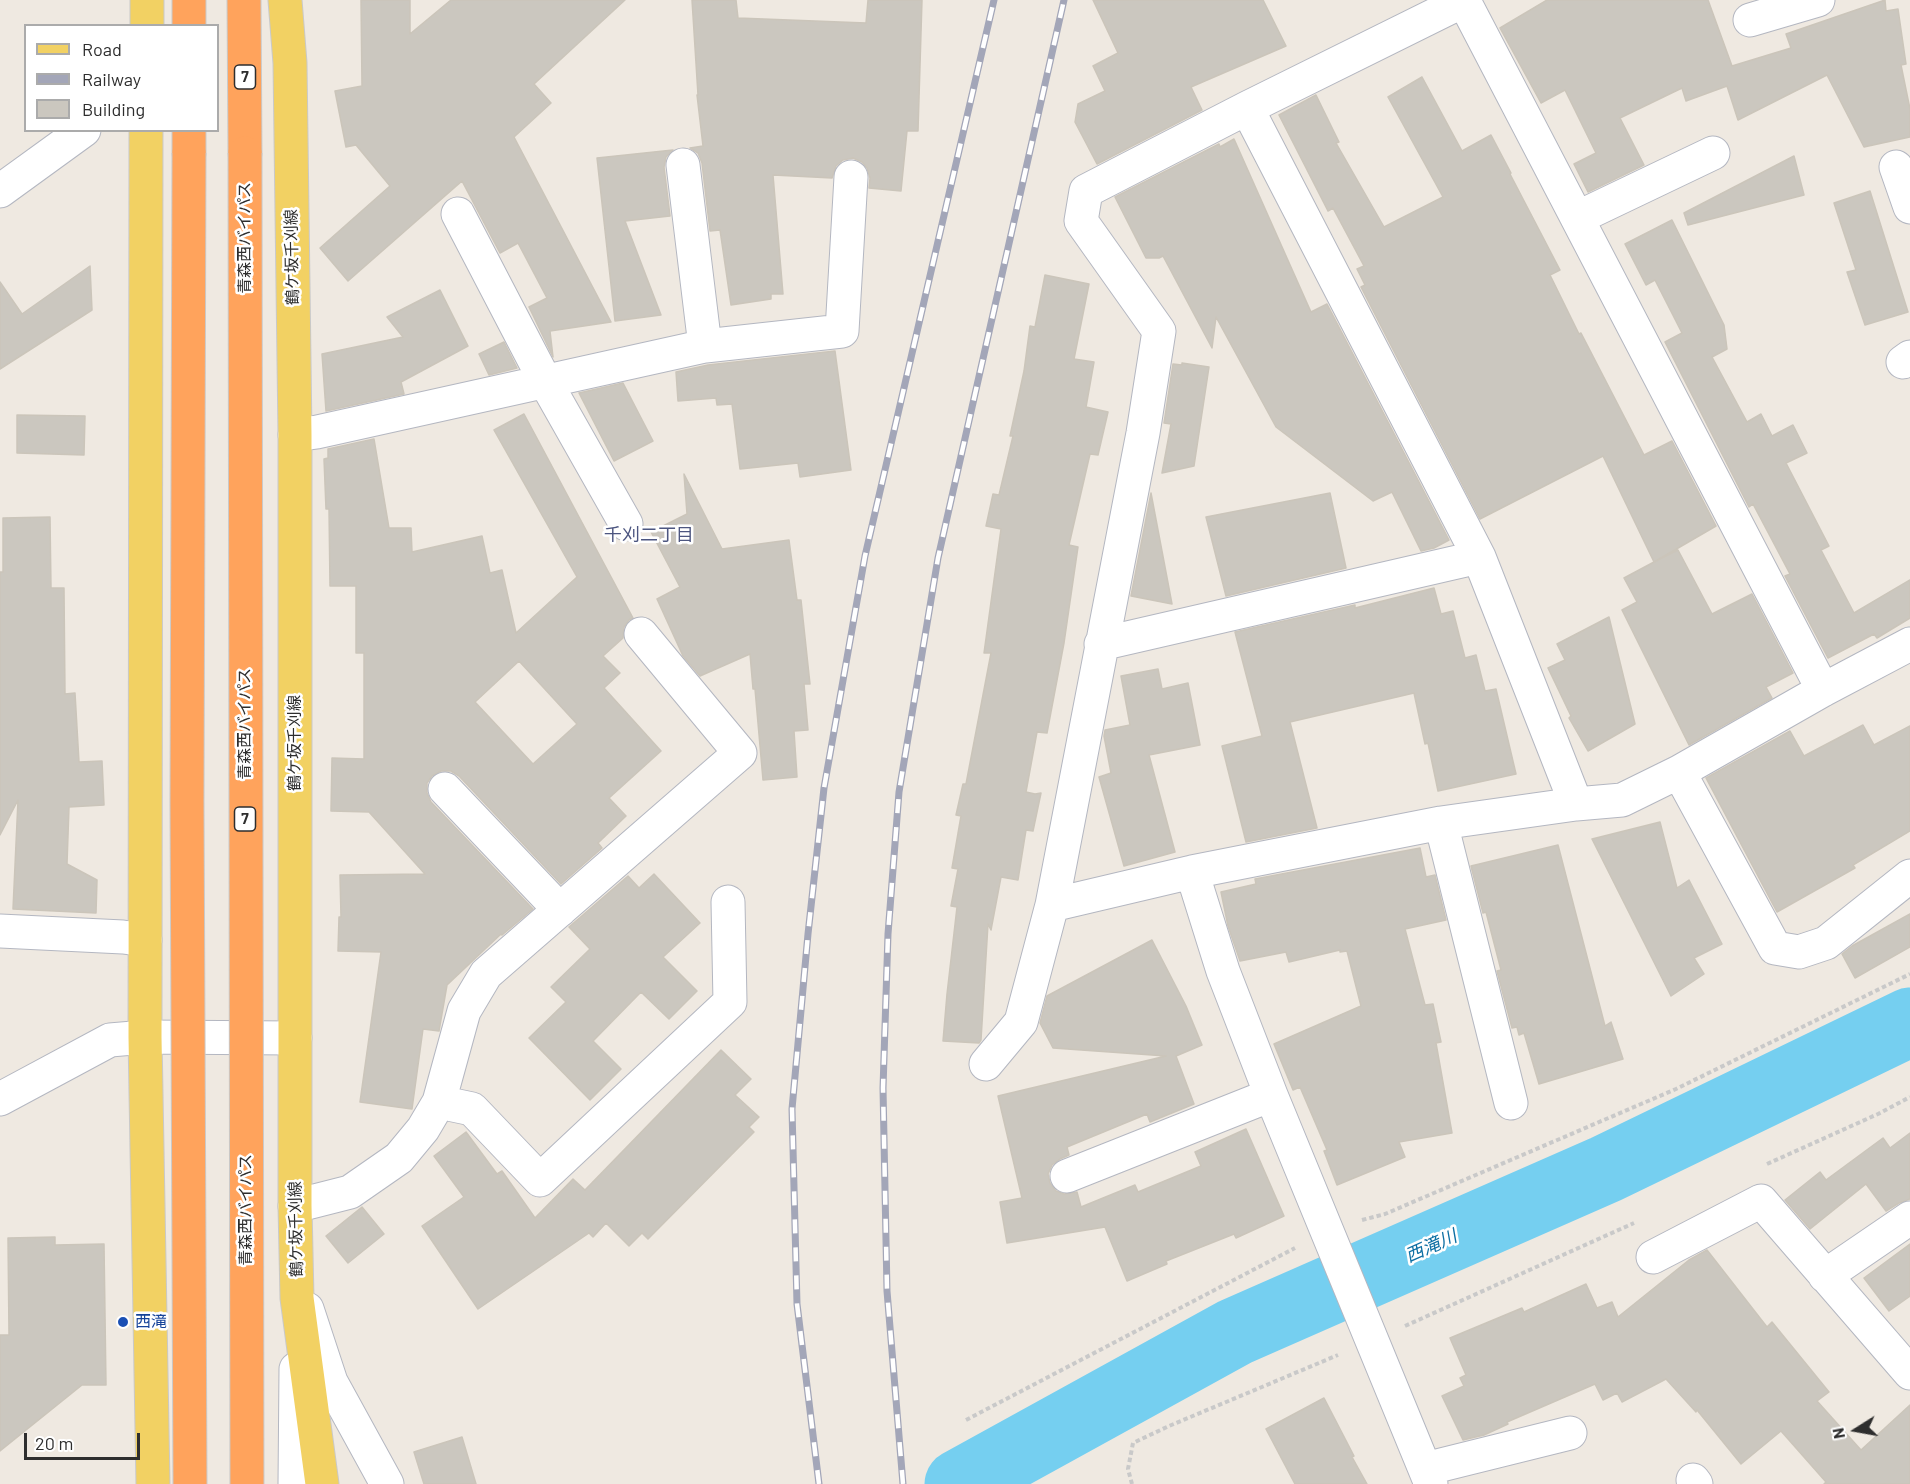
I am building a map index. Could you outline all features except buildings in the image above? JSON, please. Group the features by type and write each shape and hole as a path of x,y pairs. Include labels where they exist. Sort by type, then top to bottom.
{"highway":[{"path":"189,0 189,24"},
{"name":"青森西バイパス","path":"244,0 247,1484"},
{"path":"189,142 190,1484"}],"main road":[{"path":"147,0 147,24"},
{"name":"鶴ケ坂千刈線","path":"285,0 290,63 295,435 295,1206 298,1290 322,1484"},
{"path":"146,132 145,1037 153,1484"}],"street":[{"path":"986,1064 1021,1022 1052,905 1143,433 1159,331 1081,221 1086,191 1465,0 1823,690"},
{"path":"1750,20 1818,0"},
{"path":"1247,108 1479,557 1576,804"},
{"path":"0,191 81,132"},
{"path":"1577,218 1713,153"},
{"path":"683,165 705,346"},
{"path":"1896,167 1910,207"},
{"path":"295,435 705,346 842,331 851,177"},
{"path":"458,214 545,381 626,524"},
{"path":"1101,644 1479,557"},
{"path":"295,1206 350,1192 399,1158 423,1129 439,1101 464,1011 486,974 740,753 640,634"},
{"path":"1052,905 1192,872 1441,823 1576,804 1622,800 1679,772 1823,690 1910,644"},
{"path":"1679,772 1775,948 1799,952 1826,943 1910,876"},
{"path":"445,789 560,910"},
{"path":"1441,823 1512,1103"},
{"path":"1192,872 1223,971 1270,1095 1428,1476 1570,1433"},
{"path":"439,1101 472,1109 540,1180 730,1002 728,902"},
{"path":"0,931 145,940"},
{"path":"0,1099 110,1040 145,1037 295,1038"},
{"path":"1067,1176 1270,1095"},
{"path":"1653,1257 1761,1201 1910,1373"},
{"path":"1825,1276 1910,1218"},
{"path":"295,1484 298,1290"},
{"path":"298,1290 331,1382 387,1484"}],"path":[{"path":"966,1420 1330,1239 1676,1089 1910,974"},
{"path":"1761,1166 1878,1114 1910,1096"},
{"path":"1132,1484 1128,1469 1133,1443 1370,1337 1642,1220"}],"waterway":[{"name":"西滝川","path":"959,1484 1235,1332 1606,1169 1910,1022"}],"railway":[{"path":"819,1484 797,1304 792,1109 824,788 865,556 994,0"},
{"path":"903,1484 887,1291 883,1088 888,934 899,792 938,558 1064,0"}],"place":[{"name":"西滝","path":"123,1322"}],"district":[{"name":"千刈二丁目","path":"649,535"}]}
